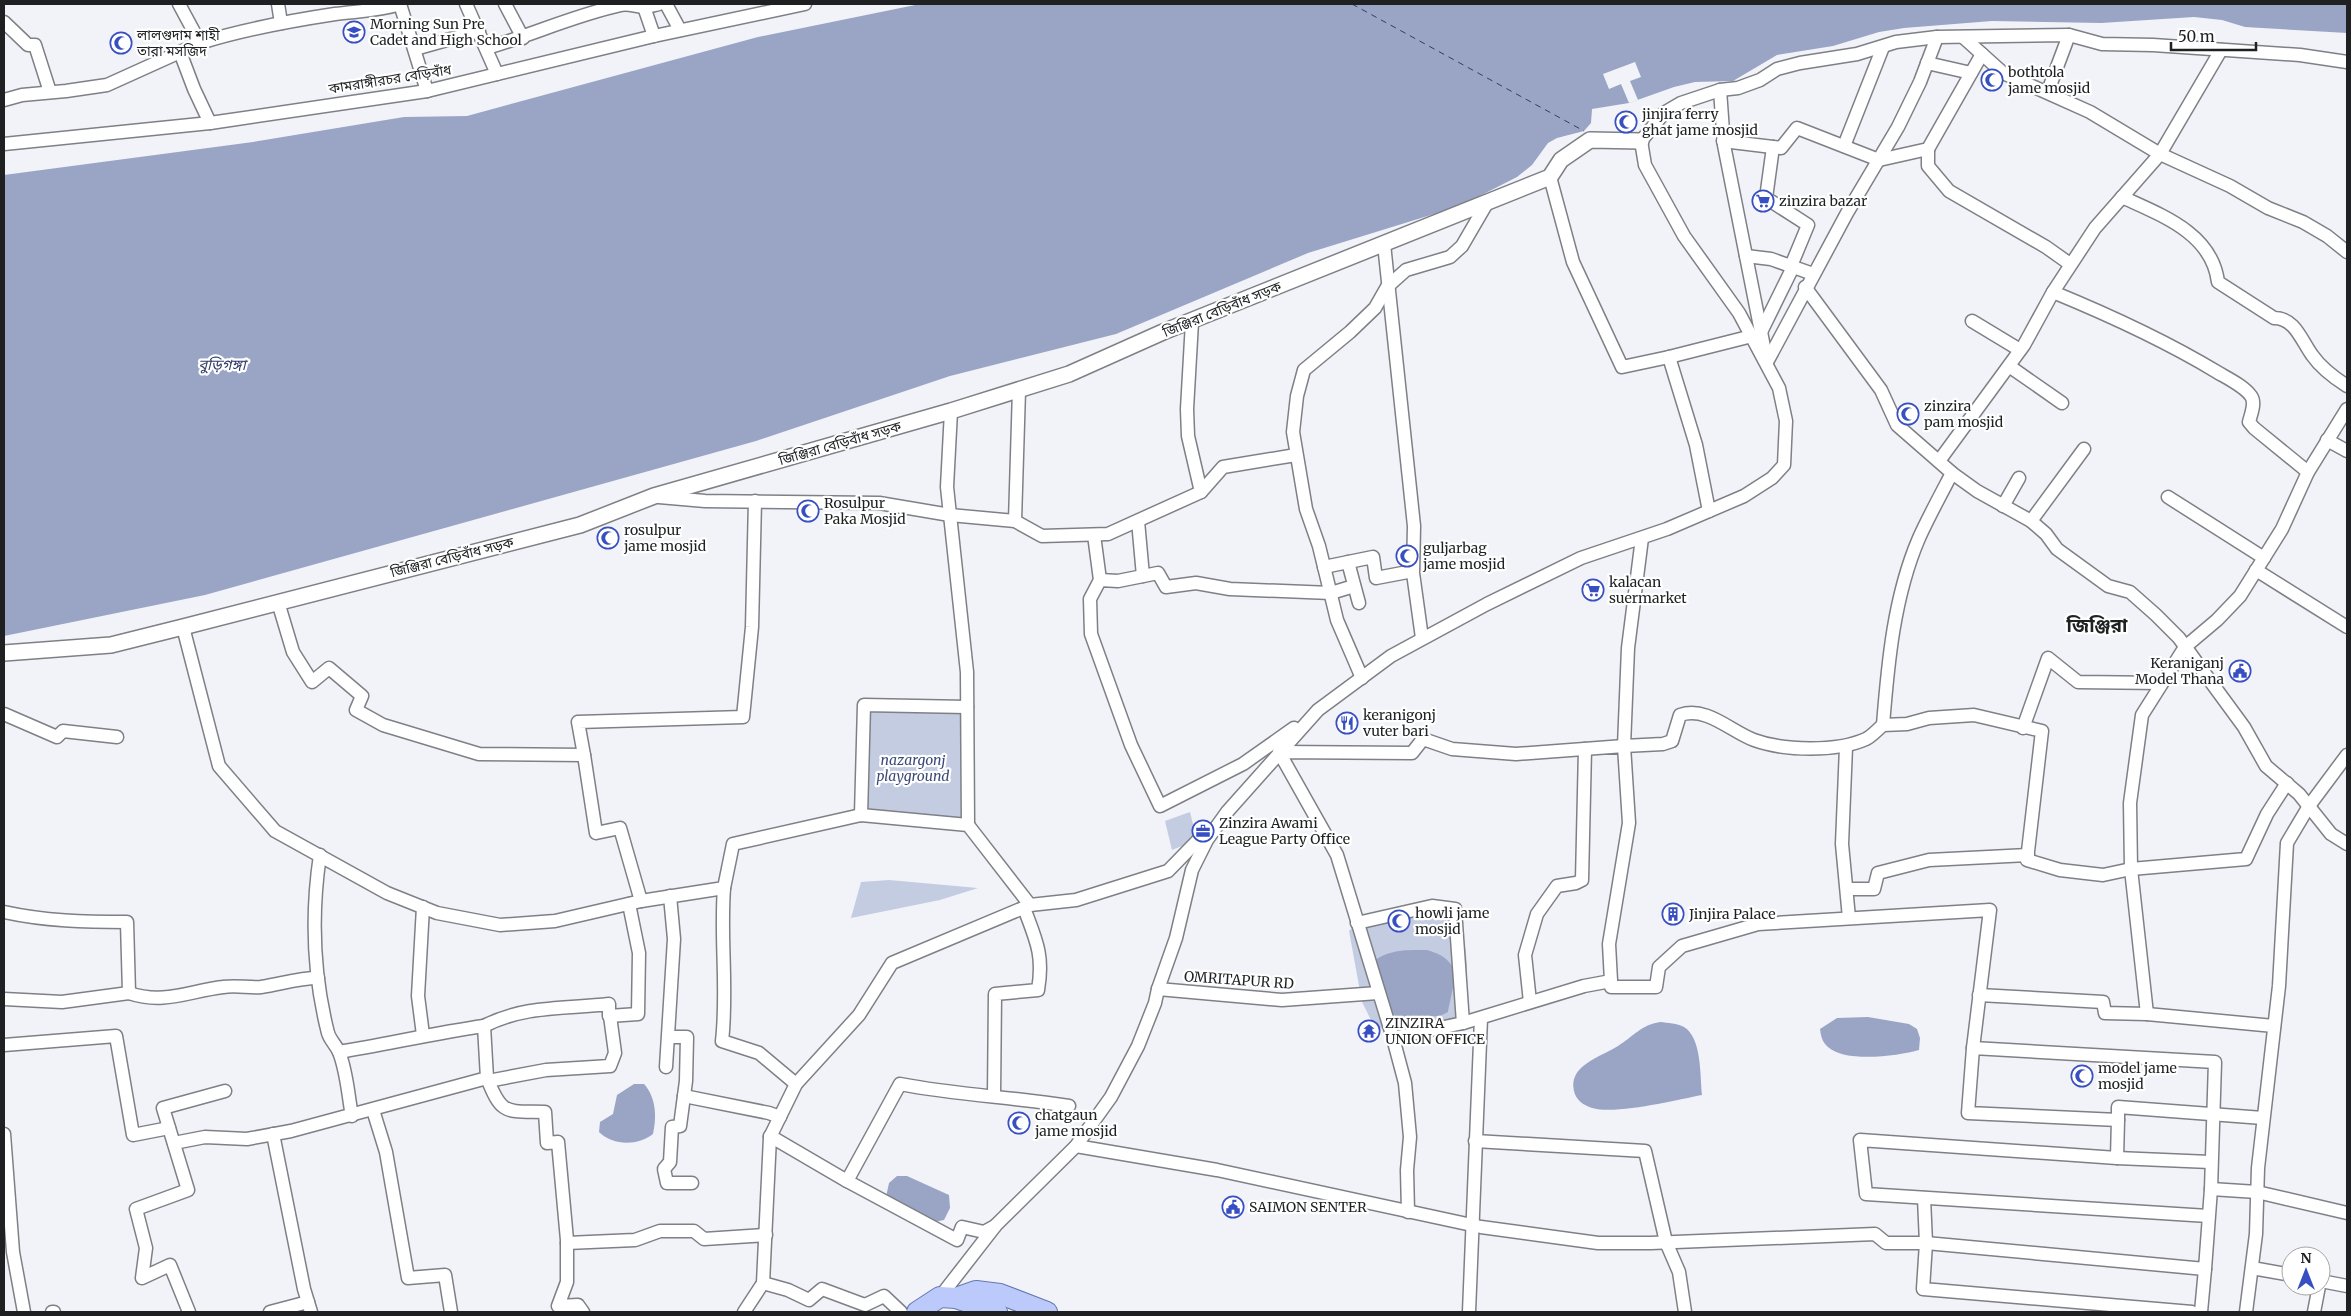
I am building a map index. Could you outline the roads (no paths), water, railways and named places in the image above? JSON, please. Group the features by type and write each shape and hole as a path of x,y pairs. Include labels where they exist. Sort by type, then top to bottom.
{"main road":[{"path":"917,1312 948,1298 976,1291 1000,1294 1047,1312"},
{"path":"948,1298 997,1312"}],"street":[{"path":"179,4 200,43"},
{"path":"278,4 281,22"},
{"path":"4,100 22,95 107,85 200,43 232,33 338,9 381,10 400,4 427,91"},
{"path":"466,4 497,74"},
{"path":"505,4 524,38"},
{"path":"486,48 524,38 591,8 624,4 659,4"},
{"path":"666,4 680,30"},
{"name":"কামরাঙ্গীরচর বেড়িবাঁধ","path":"4,144 210,123 427,91 654,36 800,4"},
{"path":"643,5 654,36"},
{"path":"4,22 28,44 35,45 50,92"},
{"path":"415,48 479,31"},
{"path":"2048,92 2068,35"},
{"path":"1756,334 1684,236 1645,165 1641,141 1664,113 1681,102 1720,90 1738,88 1760,80 1776,69 1800,63 1857,54 1896,42 1937,37 2068,35 2102,44 2153,45 2300,54 2347,62"},
{"path":"1767,362 1805,287 1898,127 1937,37"},
{"path":"1963,37 2003,73 2090,112 2160,154 2230,186 2268,208 2304,222 2327,236 2347,252"},
{"path":"1844,146 1883,47"},
{"path":"1939,460 2020,350 2070,264 2095,228 2160,154 2222,50"},
{"path":"180,52 194,89 210,123"},
{"path":"1982,54 1928,150 1928,166 1949,191 2046,247 2070,264"},
{"path":"1927,63 1971,73"},
{"path":"1094,535 1100,580 1090,599 1091,634 1131,745 1160,806 1243,764 1391,656 1422,638 1581,558 1642,538 1709,511 1744,496 1772,478 1784,465 1786,421 1779,388 1756,334 1746,256 1724,141 1720,90"},
{"path":"1724,141 1781,148 1797,128 1879,160 1928,150"},
{"path":"1641,141 1587,136 1561,160 1550,177 1573,262 1622,367 1669,357 1756,334 1792,266 1808,225 1766,198 1772,147"},
{"name":"জিঞ্জিরা বেড়িবাঁধ সড়ক","path":"4,653 112,645 183,627 580,525 654,496 951,411 1069,374 1192,322 1550,177"},
{"path":"2122,197 2179,223 2216,264 2218,282 2274,318 2281,318 2293,325 2312,355 2329,374 2347,386"},
{"path":"1362,678 1337,620 1324,567 1306,509 1296,454 1294,408 1304,370 1350,332 1375,308 1387,286 1406,270 1450,257 1462,246 1487,203"},
{"path":"1384,244 1387,286 1413,514 1413,571 1422,638"},
{"path":"1746,256 1771,259 1813,274"},
{"path":"1805,287 1881,390 1897,424 1952,473 2030,521 2046,534 2057,549 2108,586 2130,592 2156,615 2185,647 2244,727 2266,766 2287,783 2309,806 2331,834 2347,844"},
{"path":"2053,292 2096,309 2184,352 2226,377 2251,396 2253,403 2249,422 2254,428 2308,472"},
{"path":"1972,321 2020,350"},
{"path":"1192,322 1188,427 1201,492"},
{"path":"1669,357 1696,445 1709,511"},
{"path":"2009,366 2062,403"},
{"path":"1015,521 1019,390"},
{"path":"2147,1014 2131,869 2130,803 2142,715 2185,647 2217,620 2240,596 2282,529 2308,472 2347,410"},
{"path":"951,411 947,487 967,672 968,826 1027,907 1039,948 1042,968 1038,990 994,994 994,1096"},
{"path":"2327,440 2347,451"},
{"path":"2030,521 2084,449"},
{"path":"654,496 705,501 879,503 950,515 1015,521 1042,536 1094,535 1108,534 1201,492 1223,468 1296,454"},
{"path":"1278,752 1412,753 1423,739 1452,749 1516,754 1663,744 1672,741 1680,715 1686,713 1714,718 1753,740 1776,746 1846,747 1868,738 1883,724 1888,663 1902,586 1919,538 1952,473"},
{"path":"2003,506 2019,478"},
{"path":"2168,497 2264,558"},
{"path":"610,1016 638,1014 639,953 635,902 620,828 596,833 578,722 743,717 752,627 755,501"},
{"path":"1138,521 1143,576"},
{"path":"1642,538 1628,648 1624,746 1629,823 1609,944 1612,987 1656,987 1659,967 1682,946 1758,924 1990,910 1973,1048 1968,1113 2118,1120"},
{"path":"1324,567 1372,557 1376,578 1413,571"},
{"path":"1348,562 1359,602"},
{"path":"2256,570 2347,627"},
{"path":"1100,580 1118,581 1158,573 1166,587 1196,584 1230,589 1331,593 1354,586"},
{"path":"278,602 293,652 312,682 329,668 362,696 356,710 383,725 478,754 584,755"},
{"path":"183,627 219,766 275,830 387,894 437,913 500,925 555,921 635,902 724,888"},
{"path":"2023,728 2048,658 2078,682 2162,684"},
{"path":"861,815 864,705 968,707"},
{"path":"744,1312 762,1283 770,1136 796,1084 859,1016 892,964 1027,907 1076,900 1168,871 1260,777 1278,752 1318,710"},
{"path":"4,714 57,737 63,732 117,737"},
{"path":"1883,724 1907,724 1929,718 1974,716 2042,731 2027,860 2060,870 2103,875 2131,869 2246,859 2267,814 2287,783"},
{"path":"1846,747 1842,844 1849,918"},
{"path":"1530,1002 1525,955 1537,914 1556,886 1576,884 1582,880 1586,749"},
{"path":"1278,752 1337,855 1374,972 1378,993 1381,994 1406,1092 1410,1136 1406,1170 1408,1212"},
{"path":"2246,1312 2252,1268 2263,1118 2274,1026 2287,843 2309,806 2347,755"},
{"path":"948,1298 996,1225 1076,1146 1111,1097 1155,1003 1158,988 1176,938 1192,870 1207,840 1227,812"},
{"path":"796,1084 759,1053 722,1041 726,1011 721,923 724,888 733,844 861,815 968,826"},
{"path":"320,855 314,894 313,937 318,978 329,1036 339,1052 352,1116"},
{"path":"1847,890 1874,889 1878,873 1930,860 2028,855"},
{"path":"666,1067 670,1036 674,939 670,896"},
{"path":"1358,923 1432,906 1455,908 1463,1023"},
{"path":"422,907 418,996 423,1035"},
{"path":"4,912 28,918 73,922 127,922 129,993"},
{"path":"4,999 62,1002 129,993 144,998 186,996 224,987 261,987 299,978 318,978"},
{"path":"1393,1038 1463,1023 1584,986 1612,981"},
{"name":"OMRITAPUR RD","path":"1158,988 1282,1000 1378,993"},
{"path":"1979,994 2103,1002 2106,1013 2147,1014 2274,1026"},
{"path":"174,1143 205,1136 247,1139 352,1116 488,1079 546,1070 610,1066 615,1053 609,1004 536,1009 503,1016 484,1026 423,1035 393,1043 339,1052"},
{"path":"1469,1312 1471,1225 1481,1018"},
{"path":"484,1026 488,1079 497,1102 510,1111 545,1112 547,1143 558,1142 568,1243 568,1282 558,1306 578,1305 583,1312"},
{"path":"4,1045 116,1036 133,1135 169,1128"},
{"path":"670,1036 687,1036 684,1096 680,1126 672,1127 670,1162 664,1169 667,1183 692,1183"},
{"path":"1973,1048 2215,1062 2210,1162 2211,1189 2201,1312"},
{"path":"847,1181 900,1084 932,1090 1070,1106"},
{"path":"189,1312 170,1265 142,1278 146,1248 136,1209 188,1190 163,1108 225,1091"},
{"path":"684,1096 770,1113 780,1117"},
{"path":"2117,1158 2118,1107 2212,1116 2263,1118"},
{"path":"374,1110 386,1152 408,1278 445,1275 451,1312"},
{"path":"4,1134 13,1252 24,1312"},
{"path":"270,1312 310,1307 273,1134"},
{"path":"770,1136 847,1181 957,1240 962,1227 984,1232 996,1225"},
{"path":"2208,1216 1866,1194 1860,1140 2117,1158 2210,1162"},
{"path":"1475,1142 1645,1151 1666,1242 1679,1272 1685,1312"},
{"path":"1076,1146 1217,1170 1471,1225 1598,1242 1666,1242 1875,1234 1886,1243 1926,1242 2205,1269"},
{"path":"2211,1189 2257,1192 2347,1213"},
{"path":"1924,1198 1926,1242 1923,1288 2192,1312"},
{"path":"568,1243 635,1240 660,1232 694,1231 704,1239 766,1235"},
{"path":"2252,1268 2281,1273"},
{"path":"762,1283 788,1290 809,1300 822,1289 865,1306 884,1296 901,1312"},
{"path":"2331,1283 2347,1286"},
{"path":"2314,1312 2317,1296"}],"water":[{"name":"বুড়িগঙ্গা","path":"920,4 2347,4 2347,33 2245,27 2222,20 2194,17 2101,23 1992,21 1904,28 1879,32 1833,46 1777,55 1733,81 1695,82 1674,87 1629,103 1592,109 1591,123 1584,131 1557,138 1548,143 1532,165 1517,177 1460,206 1308,253 1116,334 950,376 756,441 205,595 4,636 4,175 253,142 404,117 467,116 758,37"},
{"path":"1404,950 1427,950 1447,960 1452,966 1454,982 1448,1012 1440,1016 1396,1017 1389,1008 1371,963 1391,953"},
{"path":"1868,1017 1909,1024 1917,1029 1920,1038 1919,1050 1885,1056 1859,1057 1836,1052 1823,1041 1820,1029 1837,1018"},
{"path":"1660,1022 1684,1027 1690,1032 1699,1058 1702,1095 1616,1110 1592,1108 1578,1100 1573,1082 1581,1068 1618,1046 1643,1028"},
{"path":"634,1084 644,1084 651,1095 655,1114 653,1134 640,1141 626,1143 611,1140 599,1132 600,1122 613,1114 617,1095"},
{"path":"897,1176 907,1176 949,1195 950,1208 944,1220 934,1222 886,1197 889,1183"}],"place":[{"name":"Morning Sun Pre Cadet and High School","path":"354,32"},
{"name":"লালগুদাম শাহী তারা মসজিদ","path":"121,43"},
{"name":"bothtola jame mosjid","path":"1992,80"},
{"name":"jinjira ferry ghat jame mosjid","path":"1626,122"},
{"name":"zinzira bazar","path":"1763,201"},
{"name":"zinzira pam mosjid","path":"1908,414"},
{"name":"Rosulpur Paka Mosjid","path":"808,511"},
{"name":"rosulpur jame mosjid","path":"608,538"},
{"name":"guljarbag jame mosjid","path":"1407,556"},
{"name":"kalacan suermarket","path":"1593,590"},
{"name":"Keraniganj Model Thana","path":"2240,671"},
{"name":"keranigonj vuter bari","path":"1347,723"},
{"name":"Zinzira Awami League Party Office","path":"1203,831"},
{"name":"Jinjira Palace","path":"1673,914"},
{"name":"howli jame mosjid","path":"1399,921"},
{"name":"ZINZIRA UNION OFFICE","path":"1369,1031"},
{"name":"model jame mosjid","path":"2082,1076"},
{"name":"chatgaun jame mosjid","path":"1019,1123"},
{"name":"SAIMON SENTER","path":"1233,1207"}],"district":[{"name":"জিঞ্জিরা","path":"2097,625"}],"park label":[{"name":"nazargonj playground","path":"913,768"}]}
